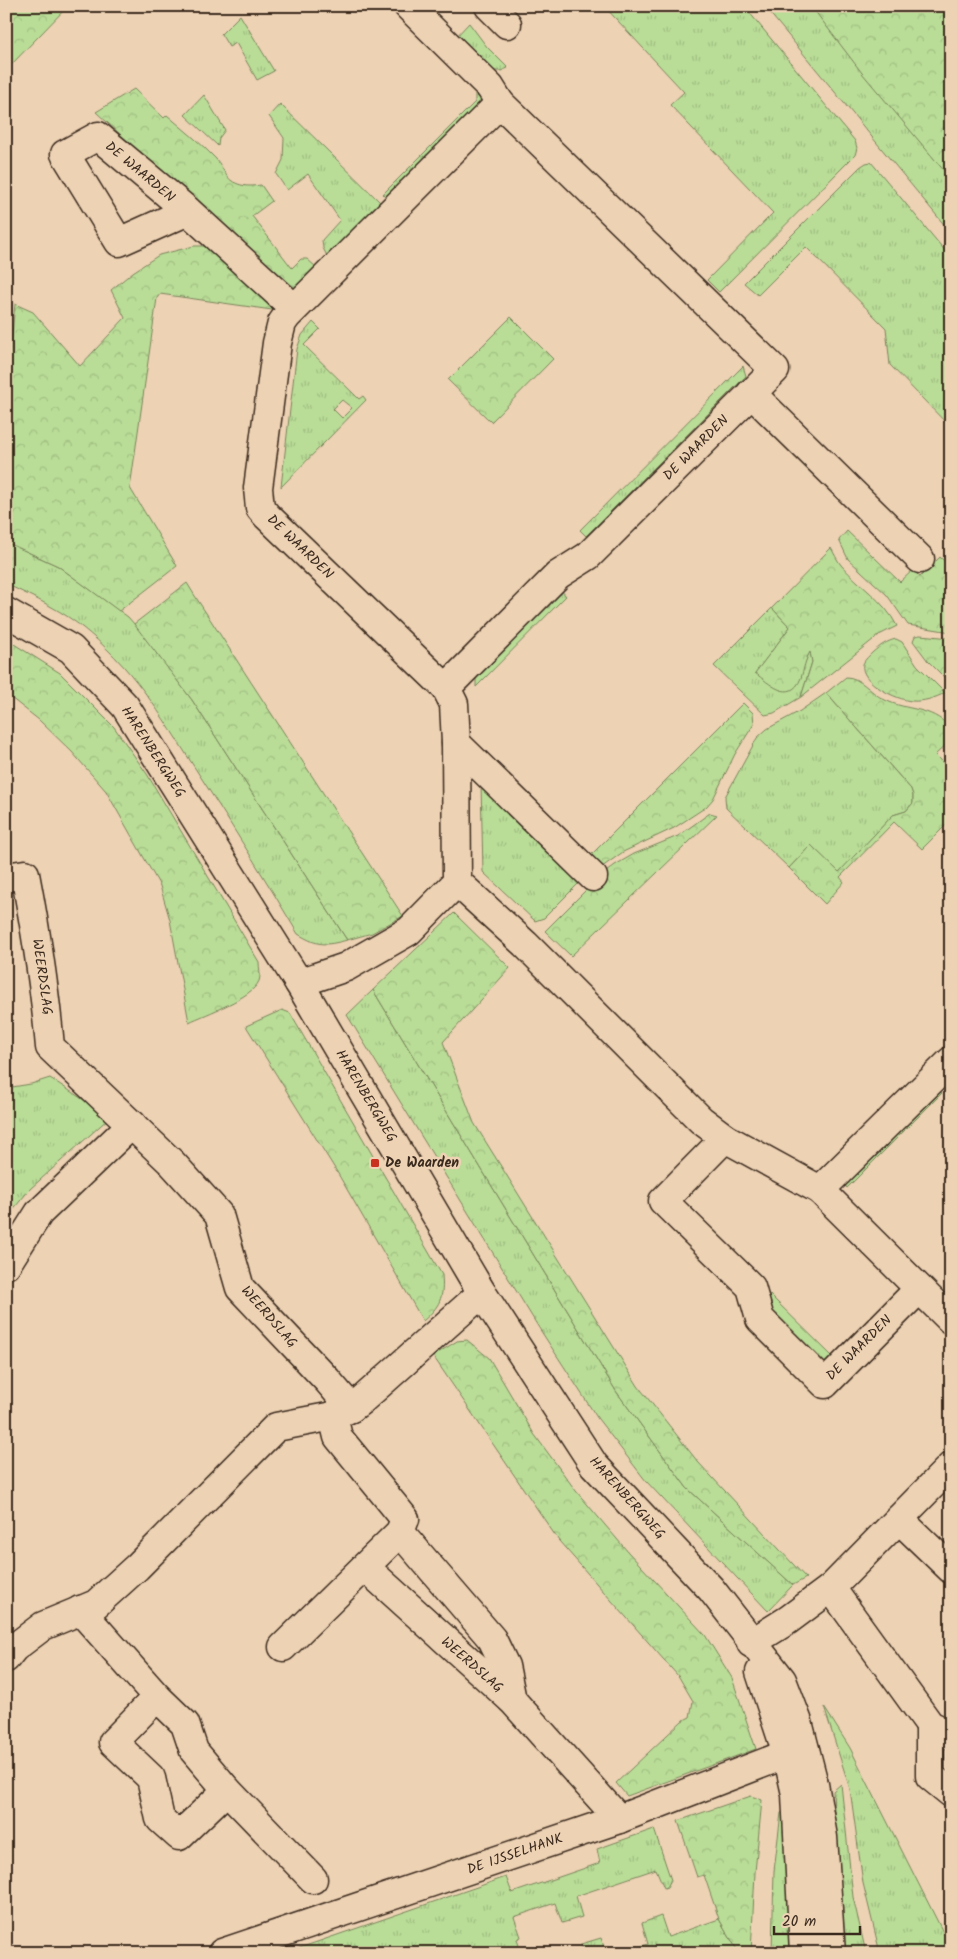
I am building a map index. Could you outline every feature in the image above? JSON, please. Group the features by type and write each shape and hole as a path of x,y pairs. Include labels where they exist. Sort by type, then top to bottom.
{"street":[{"name":"DE WAARDEN","path":"408,6 490,87 500,103 774,370 588,556 558,575 446,688"},
{"name":"DE WAARDEN","path":"457,882 454,704 446,688 260,508 258,488 277,343 282,323 294,308 500,103"},
{"name":"DE WAARDEN","path":"188,212 294,308"},
{"path":"751,393 920,559"},
{"name":"HARENBERGWEG","path":"6,612 71,649 125,706 299,983 482,1293 594,1465 711,1590 751,1643 796,1752 814,1784 823,1837 831,1953"},
{"path":"456,743 593,877"},
{"name":"WEERDSLAG","path":"6,877 25,874 46,1000 50,1047 172,1163 219,1215 240,1288 327,1380 342,1412 338,1437 405,1519 400,1532 492,1639 505,1666 512,1700"},
{"path":"299,983 346,967 409,931 457,882 525,944 701,1120 725,1138 820,1190 951,1320"},
{"path":"820,1190 951,1061"},
{"path":"6,1265 39,1213 132,1124"},
{"name":"DE WAARDEN","path":"725,1138 663,1201 750,1287 760,1320 824,1384 919,1288"},
{"path":"6,1658 14,1648 43,1626 96,1604 137,1567 276,1427 342,1412 363,1400 482,1293"},
{"path":"751,1643 788,1620 831,1588 951,1466"},
{"path":"899,1519 951,1569"},
{"path":"283,1647 366,1568 400,1532"},
{"name":"WEERDSLAG","path":"366,1568 512,1700 619,1819"},
{"path":"831,1588 941,1730 930,1776 951,1794"},
{"path":"80,1610 157,1697 185,1724 194,1751 227,1790 313,1879"},
{"path":"157,1697 113,1742 151,1778 160,1819 179,1836 227,1790"},
{"name":"HARENBERGWEG","path":"796,1752 796,1794 804,1953"},
{"name":"DE IJSSELHANK","path":"222,1953 619,1819 796,1752"}],"green space":[{"path":"6,6 68,6 9,67 6,64"},
{"path":"604,6 744,6 855,141 857,148 855,155 719,292 707,280 773,213 670,105 684,92"},
{"path":"764,6 951,6 951,233"},
{"path":"811,6 951,6 951,179 862,73"},
{"path":"240,15 274,71 257,80 236,43 229,47 221,34"},
{"path":"469,23 487,47 508,68 501,71 493,71 455,38"},
{"path":"134,89 164,118 167,115 204,147 219,162 230,180 244,186 261,185 272,201 252,216 292,268 301,259 307,259 316,267 292,292 96,112"},
{"path":"475,94 480,99 480,102 386,197 383,194 475,102"},
{"path":"204,95 225,130 219,138 218,146 185,115"},
{"path":"280,104 381,203 327,256 322,240 340,220 308,174 287,190 276,174 283,160 284,138 269,116"},
{"path":"871,162 951,258 951,428 890,365 886,328 806,247 758,295 744,283 860,167"},
{"path":"194,246 205,246 218,252 276,307 272,310 160,294 157,298 130,488 177,566 119,611 58,566 6,542 6,394 15,304 33,312 80,366 125,318 111,290 133,272 159,255"},
{"path":"511,317 553,359 491,422 448,380"},
{"path":"313,322 320,329 304,345 359,399 363,396 366,400 281,487 297,349 302,335","holes":["342,400 352,408 342,418 333,409"]},
{"path":"743,366 746,376 586,536 580,530"},
{"path":"847,531 900,582 913,570 920,577 940,557 951,567 951,632 908,625 887,595 848,559 839,540"},
{"path":"6,542 58,566 128,617 143,634 192,700 347,940 322,944 298,934 177,739 151,701 122,665 79,624 49,605 6,584"},
{"path":"831,548 841,565 879,601 897,626 879,635 801,697 812,662 810,652 801,678 791,690 779,689 755,673 790,627 772,608"},
{"path":"187,583 403,916 372,933 347,940 192,700 134,624"},
{"path":"560,589 566,596 476,687 476,674"},
{"path":"772,608 790,627 756,672 800,679 810,651 812,662 801,697 774,713 765,715 714,666"},
{"path":"915,636 951,638 951,684 928,661 913,641"},
{"path":"6,639 60,673 114,727 147,774 259,962 259,981 248,993 228,1005 189,1022 170,920 160,886 106,791 72,752 39,720 6,694"},
{"path":"896,639 902,642 917,665 945,693 925,700 905,700 880,689 867,677 863,671 863,664 866,659 881,646"},
{"path":"846,677 856,679 878,696 892,703 935,716 951,728 951,740 935,755 951,771 951,820 922,849 894,822 840,877 844,882 825,904 789,868 811,845 839,872 893,815 906,811 913,803 911,789 826,693"},
{"path":"826,693 911,789 913,795 913,803 906,811 893,815 839,873 811,845 789,868 726,808 725,797 757,738 767,729 800,711"},
{"path":"743,703 753,713 754,724 735,754 713,799 706,807 674,828 623,852 598,870 587,859"},
{"path":"481,783 582,880 544,918 535,921 483,872"},
{"path":"710,813 717,815 571,956 545,931 597,879 615,865 634,854 678,836"},
{"path":"454,913 510,968 443,1042 474,1123 638,1386 698,1462 806,1578 793,1585 687,1488 616,1391 373,990"},
{"path":"373,990 616,1391 687,1488 793,1585 768,1611 646,1481 598,1419 539,1328 347,1015"},
{"path":"282,1010 290,1013 442,1275 440,1301 423,1321 337,1172 246,1026"},
{"path":"50,1078 110,1117 30,1189 6,1218 6,1088 31,1084"},
{"path":"937,1087 942,1093 847,1188 842,1182"},
{"path":"767,1295 770,1295 835,1359 825,1363 821,1362 772,1318"},
{"path":"467,1340 489,1358 534,1434 576,1491 628,1552 705,1635 732,1678 756,1749 627,1796 616,1783 682,1721 690,1717 693,1701 679,1677 559,1541 433,1356 457,1341"},
{"path":"824,1707 850,1748 951,1948 951,1953 880,1953 863,1883 850,1789"},
{"path":"841,1784 853,1897 866,1953 842,1953 833,1791"},
{"path":"751,1796 762,1800 755,1872 751,1953 739,1953 719,1919 704,1875 697,1877 678,1821"},
{"path":"785,1809 798,1953 772,1953 774,1871 781,1813"},
{"path":"654,1829 671,1880 667,1887 664,1888 656,1869 576,1896 582,1917 562,1923 555,1903 514,1917 521,1937 517,1939 521,1953 285,1953 506,1877 512,1893 600,1863 597,1849"},
{"path":"661,1916 668,1937 719,1919 739,1953 622,1953 648,1944 642,1923"},
{"path":"601,1938 606,1953 584,1953 581,1944"}],"place":[{"name":"De Waarden","path":"375,1163"}]}
